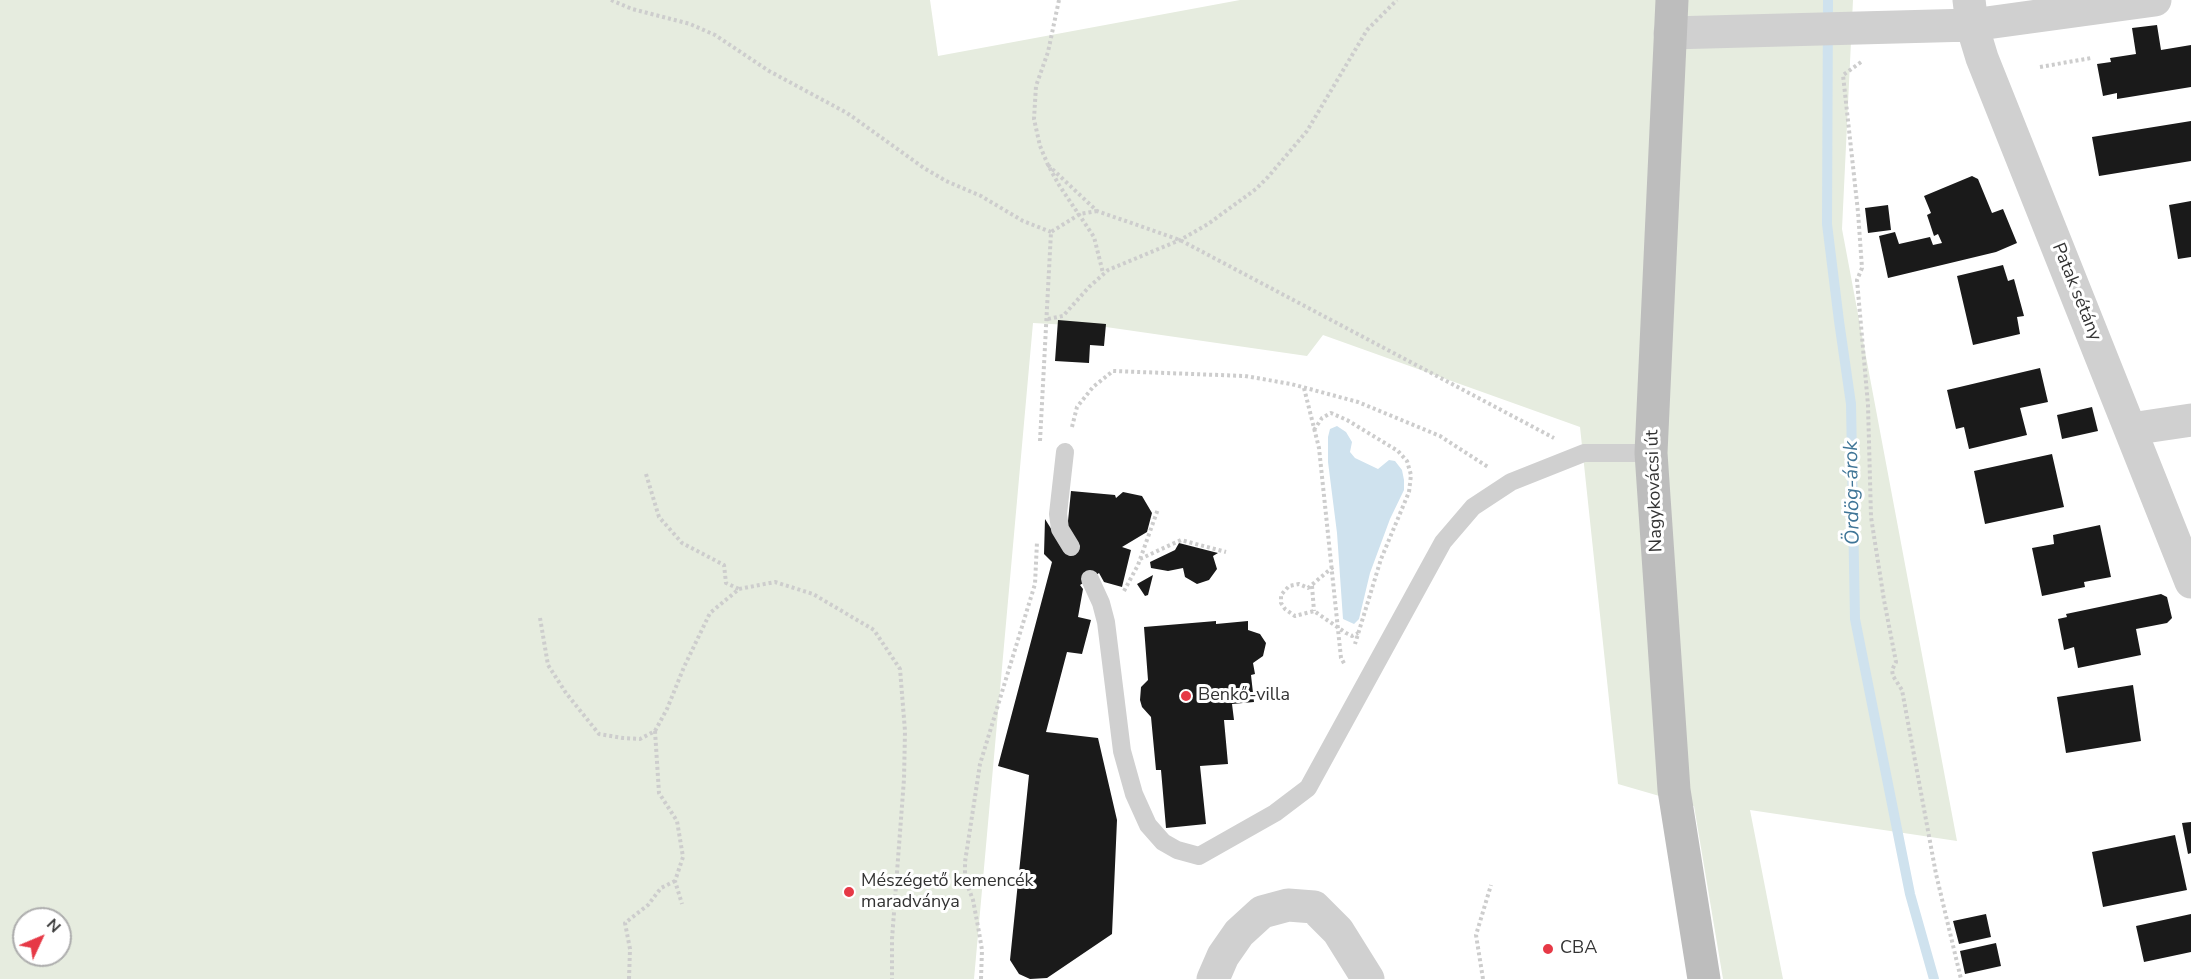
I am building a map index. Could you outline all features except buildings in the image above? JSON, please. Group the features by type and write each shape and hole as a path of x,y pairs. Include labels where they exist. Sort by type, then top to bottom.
{"street":[{"name":"Nagykovácsi út","path":"1672,0 1651,453 1674,790 1704,979"},
{"path":"1670,33 1860,28 1971,13 2156,0"},
{"name":"Patak sétány","path":"1971,13 1986,68 2191,582"},
{"path":"2131,429 2191,420"},
{"path":"1213,979 1223,956 1239,933 1262,912 1288,904 1314,907 1338,930 1368,979"}],"lane":[{"path":"1065,452 1058,514 1060,529 1071,547"},
{"path":"1090,579 1101,603 1106,622 1122,751 1134,794 1148,825 1163,842 1178,850 1199,856 1275,813 1308,788 1359,674 1443,542 1473,507 1511,482 1584,453 1651,453"}],"path":[{"path":"611,0 632,9 690,24 715,35 769,71 847,113 946,181 981,196 1023,221 1051,232"},
{"path":"1059,0 1048,52 1036,86 1034,119 1040,146 1048,165 1094,237 1103,273"},
{"path":"1047,319 1064,316 1103,273 1180,240 1224,213 1268,177 1314,120 1367,30 1397,0"},
{"path":"1860,28 1866,59 1843,75 1862,268 1857,280 1868,405 1870,517 1896,662 1892,669 1893,676 1902,690 1936,874 1961,979"},
{"path":"2040,67 2091,58"},
{"path":"1048,165 1097,211 1180,240 1584,453"},
{"path":"1051,232 1080,214 1097,211"},
{"path":"1040,442 1051,232"},
{"path":"1065,452 1077,407 1093,387 1113,371 1245,376 1304,387 1358,402 1440,436 1511,482"},
{"path":"1304,387 1324,486 1341,658 1345,665 1359,674"},
{"path":"1314,430 1322,418 1330,413 1347,420 1398,451 1407,461 1412,475 1408,492 1381,559 1353,654 1359,674"},
{"path":"646,474 659,517 682,543 724,565 726,583 739,589"},
{"path":"1101,603 1125,591 1158,509"},
{"path":"1139,560 1181,540 1226,552"},
{"path":"981,979 981,941 977,915 965,879 965,861 980,764 1035,584 1037,541"},
{"path":"1314,610 1295,616 1285,609 1280,600 1281,595 1289,586 1299,584 1308,588 1312,586 1333,567"},
{"path":"682,904 675,881 683,857 677,821 659,793 655,731 710,614 739,589 775,582 813,594 874,630 900,669 905,731 904,779 891,939 892,979"},
{"path":"1312,586 1314,610 1352,636 1359,633"},
{"path":"540,618 548,665 566,693 599,734 640,738 655,731"},
{"path":"629,979 630,950 625,923 648,905 661,888 675,881"},
{"path":"1483,979 1476,934 1491,885"}],"shaded area":[{"path":"0,0 930,0 938,56 1240,0 1853,0 1842,229 1957,841 1750,810 1783,979 1723,979 1694,806 1618,784 1580,427 1323,335 1307,356 1106,327 1033,323 974,979 0,979"}],"water":[{"path":"1337,426 1346,432 1352,442 1350,452 1355,458 1378,469 1389,460 1395,461 1402,470 1404,480 1404,490 1390,519 1370,573 1359,619 1354,624 1343,619 1337,533 1328,462 1330,429"}],"waterway":[{"name":"Ördög-árok","path":"1828,0 1827,224 1851,404 1855,619 1910,894 1934,979"}],"place":[{"name":"Benkő-villa","path":"1186,696"},
{"name":"Mészégető kemencék maradványa","path":"849,892"},
{"name":"CBA","path":"1548,949"}]}
